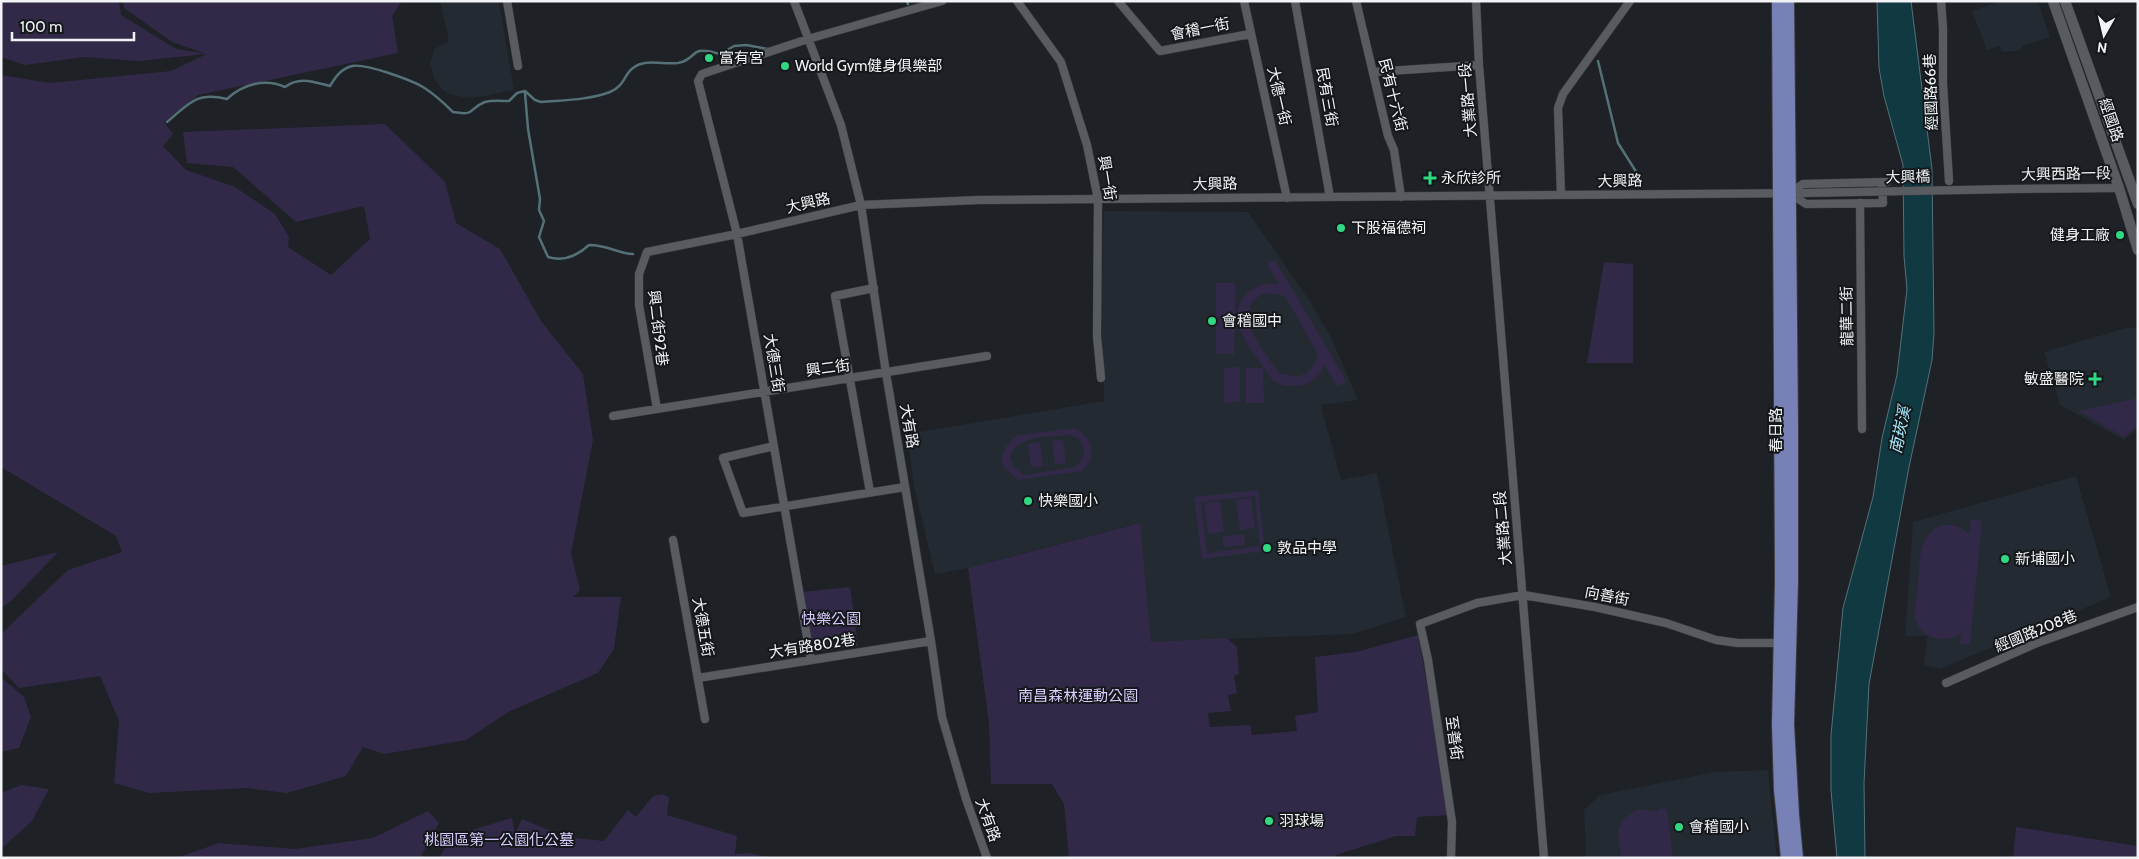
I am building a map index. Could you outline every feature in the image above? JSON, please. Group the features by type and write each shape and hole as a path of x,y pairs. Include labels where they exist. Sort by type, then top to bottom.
{"main road":[{"name":"春日路","path":"1778,1 1792,426 1779,761 1787,858"},
{"name":"春日路","path":"1784,193 1788,1"},
{"name":"春日路","path":"1785,643 1793,815 1797,858"}],"street":[{"path":"507,1 518,66"},
{"name":"大有路","path":"794,1 842,124 861,205 886,373 942,717 948,743 987,858"},
{"path":"808,39 942,1"},
{"name":"興一街","path":"1017,1 1061,62 1085,138 1098,199 1097,336 1101,378"},
{"name":"會稽一街","path":"1118,1 1160,51 1250,34"},
{"name":"大德一街","path":"1244,1 1287,198"},
{"name":"民有三街","path":"1294,1 1330,197"},
{"name":"民有十六街","path":"1356,1 1388,136 1394,150 1401,196"},
{"name":"大業路一段","path":"1476,1 1479,65 1490,196"},
{"path":"1561,195 1558,108 1563,94 1630,1"},
{"name":"經國路66巷","path":"1941,1 1943,84 1949,181"},
{"name":"經國路","path":"2053,1 2119,188 2138,250"},
{"name":"經國路","path":"2065,1 2134,179 2138,204"},
{"name":"大德三街","path":"808,39 702,74 698,81 737,234 811,660"},
{"path":"1373,72 1479,65"},
{"name":"大興西路一段","path":"2119,188 2134,179"},
{"path":"1884,182 1883,203 1806,204 1784,193 1803,184 1884,182"},
{"name":"大興西路一段","path":"2013,189 2119,188 2136,193"},
{"name":"大興橋","path":"1784,193 2013,189"},
{"name":"大興路","path":"646,252 737,234 861,205 980,200 1784,193"},
{"name":"大業路二段","path":"1490,196 1544,858"},
{"name":"龍華二街","path":"1860,203 1862,429"},
{"name":"興二街92巷","path":"646,252 639,274 639,304 657,409"},
{"path":"870,492 835,296 874,288"},
{"name":"興二街","path":"613,416 987,356"},
{"path":"774,446 723,458 743,513 905,487"},
{"name":"大德五街","path":"673,540 705,719"},
{"name":"向善街","path":"1420,624 1477,603 1523,596 1594,607 1666,622 1716,640 1738,643 1785,643"},
{"name":"經國路208巷","path":"1946,683 2037,643 2138,607"},
{"name":"至善街","path":"1420,624 1428,660 1452,822 1451,858"},
{"name":"大有路802巷","path":"698,678 931,641"}],"shaded area":[{"path":"440,1 499,1 514,90 467,98 452,95 442,90 434,78 430,63 434,49 449,41"},
{"path":"2001,1 2038,1 2050,37 2022,46 2022,49 2016,51 2002,52 1999,46 1987,50 1972,11"},
{"path":"1104,211 1248,212 1309,300 1331,337 1358,400 1321,405 1341,480 1377,473 1406,617 1352,634 1151,642 1139,523 968,568 935,574 914,487 907,434 1104,401 1101,305"},
{"name":"敏盛醫院","path":"2129,327 2138,329 2138,429 2124,440 2060,405 2044,352"},
{"name":"新埔國小","path":"2076,476 2111,597 1940,669 1924,665 1927,636 1905,636 1913,522"},
{"name":"會稽國小","path":"1768,770 1777,858 1586,858 1584,810 1600,795 1715,772"}],"green space":[{"path":"1,1 119,1 121,15 176,49 204,53 172,42 124,8 123,1 402,1 392,16 398,53 198,95 164,122 173,134 163,146 186,170 235,187 275,214 289,237 288,247 331,275 370,239 364,206 296,222 233,167 187,163 183,132 385,124 445,182 456,223 500,249 541,321 583,374 593,440 571,553 580,590 573,597 621,597 614,649 598,673 508,712 466,740 384,754 363,747 346,776 287,793 246,788 149,793 114,783 119,721 100,676 19,688 1,669 1,634 68,570 122,552 116,536 1,467 1,75 50,83 171,71 207,54 139,61 85,57 25,65 1,57"},
{"path":"1275,260 1347,382 1337,386 1324,365 1315,379 1298,386 1284,385 1270,377 1237,325 1236,315 1242,299 1247,293 1262,285 1279,284 1267,264","holes":["1265,293 1285,296 1318,354 1309,372 1299,376 1279,373 1258,343 1249,320 1249,310 1254,300"]},
{"path":"1604,262 1633,264 1633,363 1587,363"},
{"path":"1216,283 1235,283 1235,317 1216,317"},
{"path":"1216,319 1235,319 1234,354 1216,354"},
{"path":"1240,367 1240,402 1224,403 1224,368"},
{"path":"1246,368 1263,368 1264,403 1246,403"},
{"path":"2138,398 2138,426 2124,437 2079,411"},
{"path":"1075,428 1086,437 1092,453 1082,471 1018,480 1004,467 1002,455 1006,447 1018,435","holes":["1070,435 1080,439 1085,451 1080,462 1075,467 1024,475 1013,465 1010,457 1014,450 1027,440"]},
{"path":"1063,440 1066,463 1055,464 1052,441"},
{"path":"1040,442 1043,466 1031,467 1028,444"},
{"path":"1258,490 1265,551 1202,559 1194,497","holes":["1255,496 1260,546 1207,553 1201,502"]},
{"path":"1251,498 1255,528 1240,530 1236,500"},
{"path":"1220,501 1224,532 1208,534 1204,503"},
{"path":"1971,519 1982,521 1970,645 1960,644 1961,634 1948,639 1934,638 1928,635 1918,624 1915,617 1915,606 1920,559 1929,533 1936,528 1952,525 1969,534"},
{"name":"南昌森林運動公園","path":"1140,523 1151,642 1227,638 1237,647 1239,674 1234,676 1237,693 1228,695 1231,711 1208,713 1210,727 1250,725 1252,735 1297,731 1295,716 1318,712 1315,657 1356,652 1418,635 1449,815 1417,817 1415,836 1396,836 1336,855 1336,858 1069,858 1064,804 1052,784 991,784 989,723 968,568"},
{"path":"1244,534 1245,545 1224,547 1222,537"},
{"path":"58,552 12,600 1,608 1,566"},
{"name":"快樂公園","path":"850,587 858,646 814,652 803,592"},
{"path":"1,677 24,697 31,717 19,748 1,752"},
{"path":"21,785 49,789 32,821 1,849 1,793"},
{"name":"桃園區第一公園化公墓","path":"662,794 669,797 667,815 737,836 735,854 750,853 770,858 439,858 452,836 512,818 515,833 522,819 565,837 604,841 628,810 636,817 653,796"},
{"path":"1639,809 1658,812 1658,809 1667,809 1673,858 1621,858 1619,829 1621,823"},
{"path":"428,811 439,823 420,858 177,858 219,843 295,849 373,838"},
{"path":"2016,827 2138,846 2138,858 2013,858"}],"water":[{"name":"南崁溪","path":"1877,1 1911,1 1932,169 1934,333 1932,360 1909,467 1869,684 1864,783 1865,858 1837,858 1831,790 1831,735 1843,608 1873,497 1882,438 1897,375 1907,289 1904,256 1903,165 1884,96 1879,68"}],"waterway":[{"path":"167,122 187,105 200,98 216,97 227,99 247,86 262,83 277,84 285,87 296,82 307,81 330,86 339,73 352,66 377,69 409,80 423,87 453,112 466,113 485,102 509,101 517,93 525,91 535,100 541,102 602,95 619,87 630,71 638,65 643,63 678,63 685,61 698,51 710,51 720,54 734,46 746,45 768,49"},
{"path":"1598,61 1618,143 1640,178 1641,183"},
{"path":"525,93 528,129 540,199 539,210 544,221 539,237 548,257 559,259 570,257 589,245 602,246 623,253 633,254"}],"place":[{"name":"富有宮","path":"709,58"},
{"name":"World Gym健身俱樂部","path":"785,66"},
{"name":"永欣診所","path":"1430,178"},
{"name":"下股福德祠","path":"1341,228"},
{"name":"健身工廠","path":"2120,235"},
{"name":"會稽國中","path":"1212,321"},
{"name":"敏盛醫院","path":"2095,379"},
{"name":"快樂國小","path":"1028,501"},
{"name":"敦品中學","path":"1267,548"},
{"name":"新埔國小","path":"2005,559"},
{"name":"羽球場","path":"1269,821"},
{"name":"會稽國小","path":"1679,827"}]}
